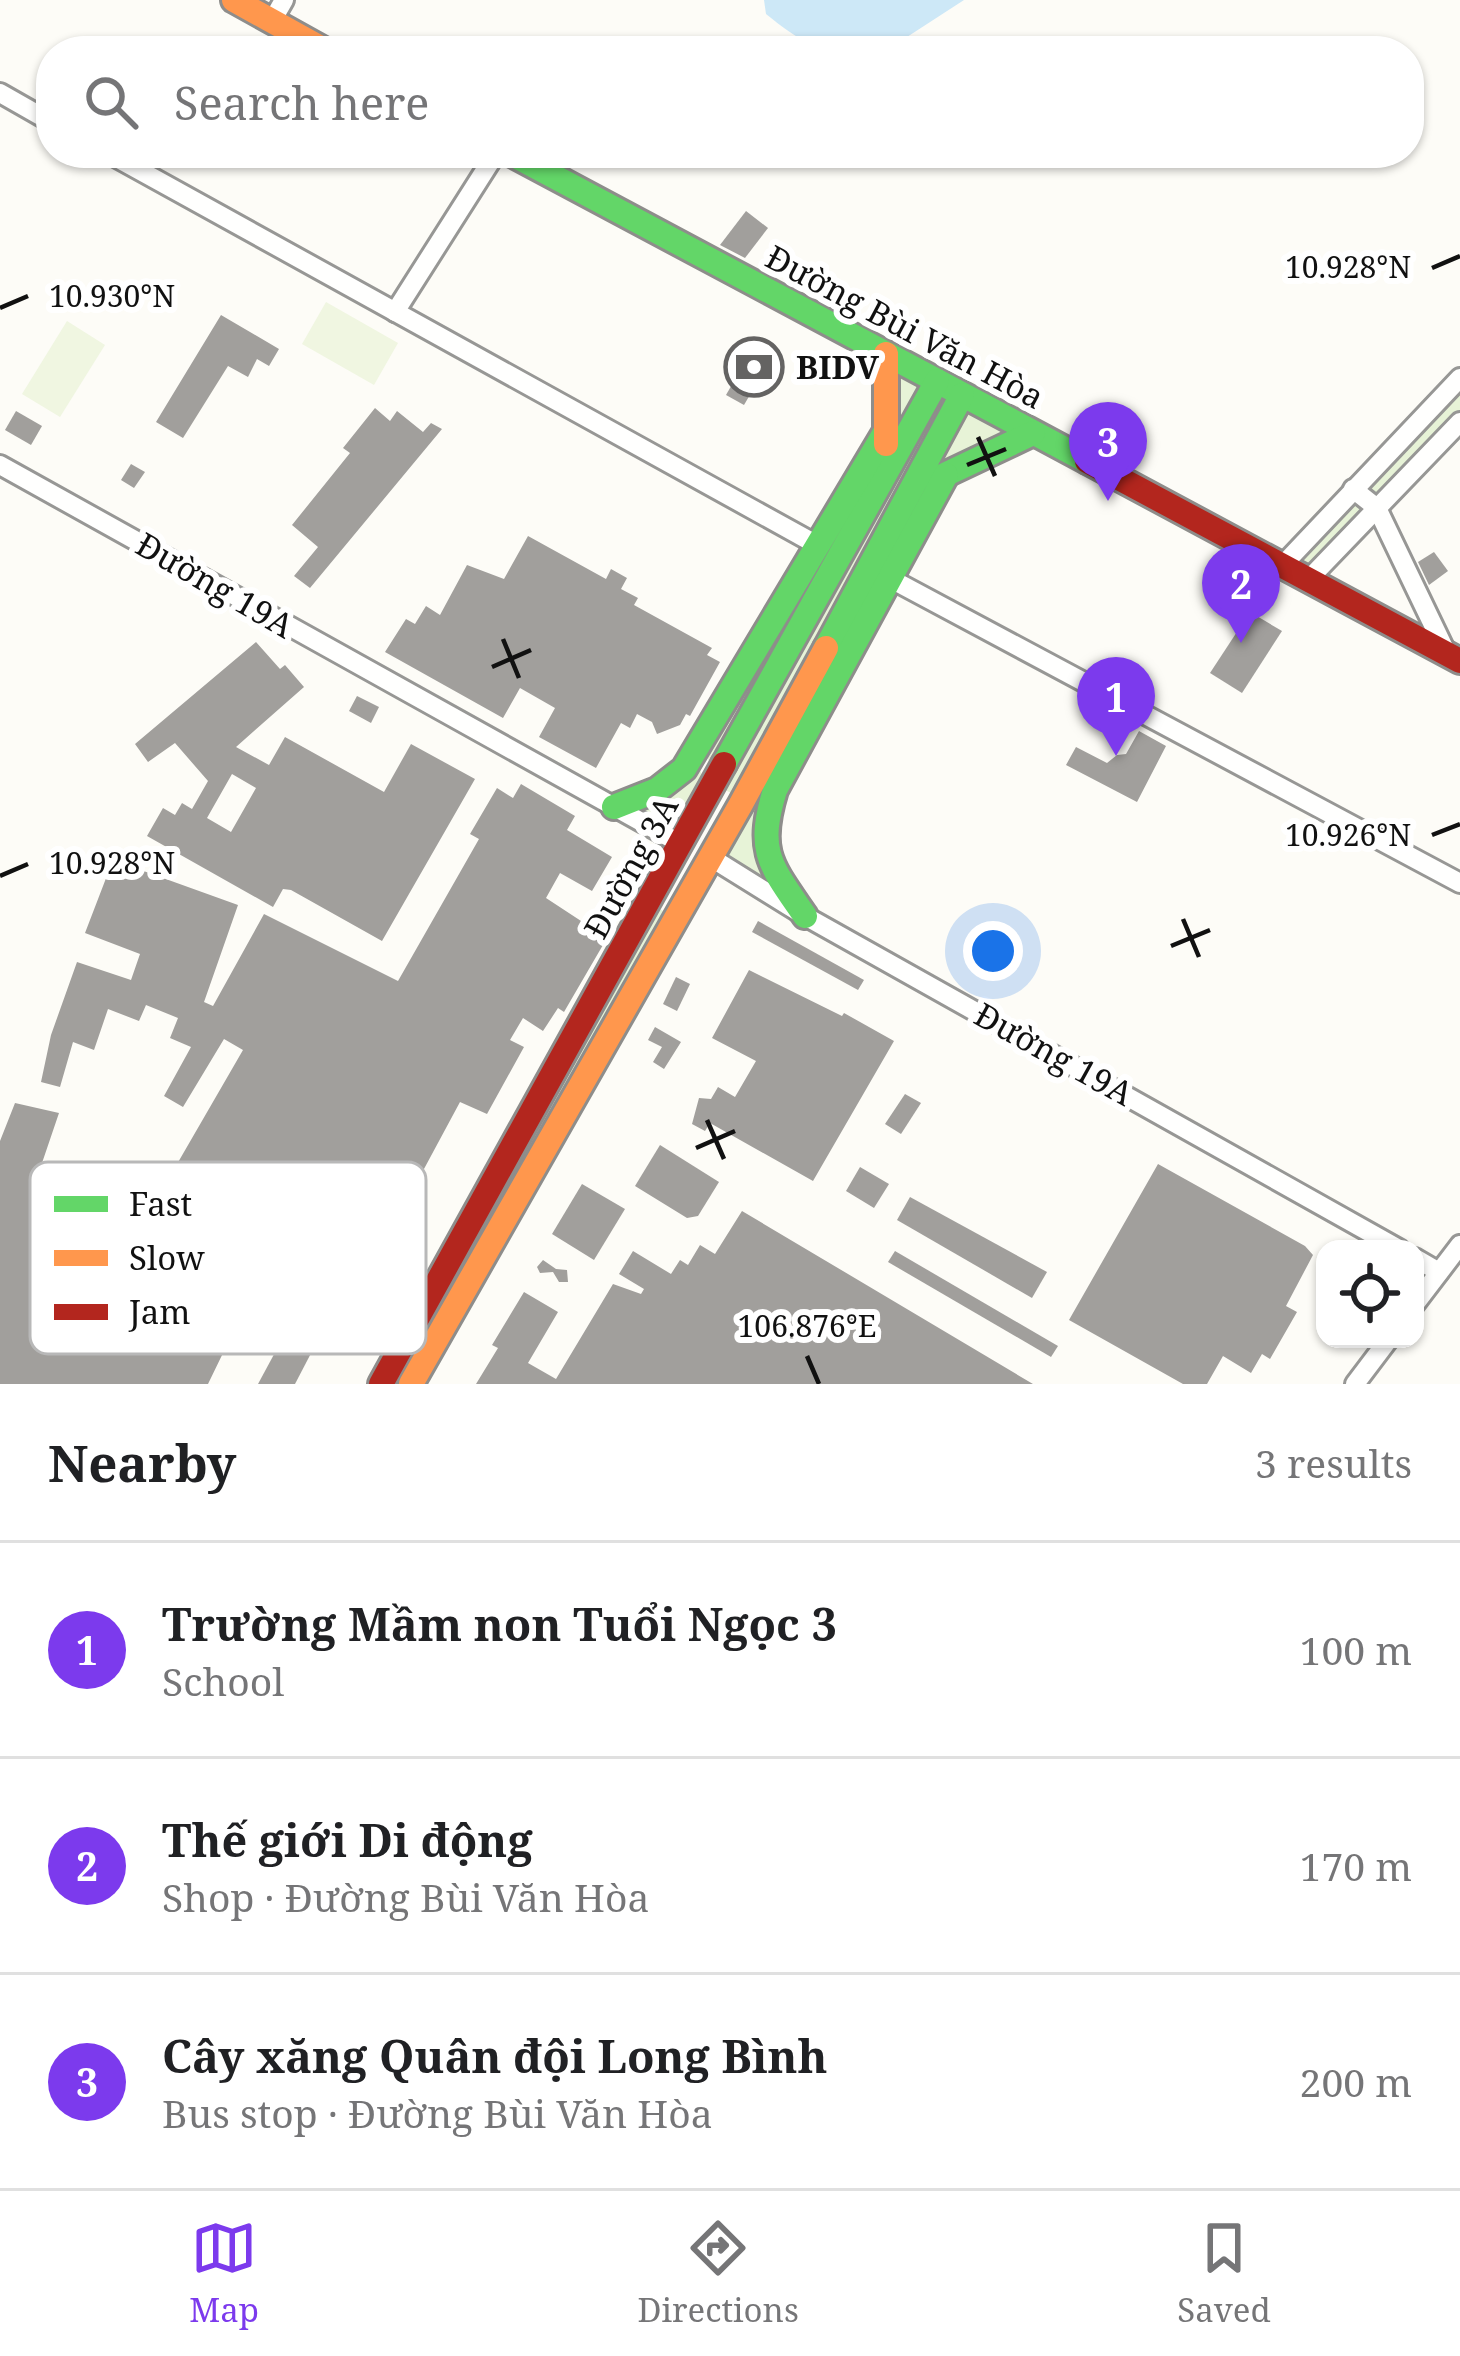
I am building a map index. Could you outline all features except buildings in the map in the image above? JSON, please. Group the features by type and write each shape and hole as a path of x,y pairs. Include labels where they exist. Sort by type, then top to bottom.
{"street":[{"path":"233,0 278,10 308,36"},
{"path":"0,93 36,113"},
{"path":"135,168 819,546"},
{"path":"395,312 486,168"},
{"name":"Đường Bùi Văn Hòa","path":"538,168 1454,657"},
{"path":"886,354 886,477"},
{"path":"1281,567 1460,378"},
{"name":"Đường 3A","path":"426,1302 937,381"},
{"name":"Đường 3A","path":"412,1383 740,804 962,395"},
{"path":"1307,581 1460,422"},
{"name":"Đường 3A","path":"614,807 657,790 685,769 886,431"},
{"path":"912,489 1033,433"},
{"name":"Đường 19A","path":"0,465 681,844"},
{"path":"805,916 770,855 764,827 775,790 946,475"},
{"path":"1353,488 1377,508 1454,657"},
{"path":"890,579 1460,883"},
{"path":"700,745 713,789 740,804 775,790"},
{"path":"681,844 710,857"},
{"name":"Đường 19A","path":"710,857 805,916 1383,1240"},
{"path":"1424,1292 1460,1245"},
{"path":"1424,1263 1439,1272"},
{"path":"1355,1384 1382,1348"},
{"path":"385,1376 412,1383"}],"green space":[{"path":"326,302 398,343 374,385 302,344"},
{"path":"67,321 105,345 60,417 22,394"},
{"path":"895,369 924,385 895,434"},
{"path":"1460,386 1460,414 1376,501 1362,488"},
{"path":"940,394 950,399 735,795 723,789"},
{"path":"966,407 1014,433 929,476"},
{"path":"881,458 712,773 706,751"},
{"path":"1353,496 1369,509 1309,572 1292,563"},
{"path":"698,764 705,784 674,839 628,812"},
{"path":"763,801 777,892 718,862 749,806"},
{"path":"656,907 667,913 441,1312 431,1307"}],"water":[{"path":"764,0 964,0 908,36 795,36 766,14"}],"traffic: fast":[{"path":"538,168 1087,461"},
{"path":"724,764 937,381"},
{"path":"826,648 962,395"},
{"path":"614,807 657,790 684,769 886,431"},
{"path":"936,479 1033,433"},
{"path":"805,916 770,857 767,829 775,790 946,475"}],"traffic: slow":[{"path":"234,0 299,36"},
{"path":"886,354 886,444"},
{"path":"411,1384 826,648"}],"traffic: jam":[{"path":"1087,461 1460,661"},
{"path":"426,1303 724,764"},
{"path":"381,1384 398,1354"}],"place":[{"name":"BIDV","path":"754,367"},
{"name":"Cây xăng Quân đội Long Bình","path":"1108,501"},
{"name":"Thế giới Di động","path":"1241,643"},
{"name":"Trường Mầm non Tuổi Ngọc 3","path":"1116,756"}]}
